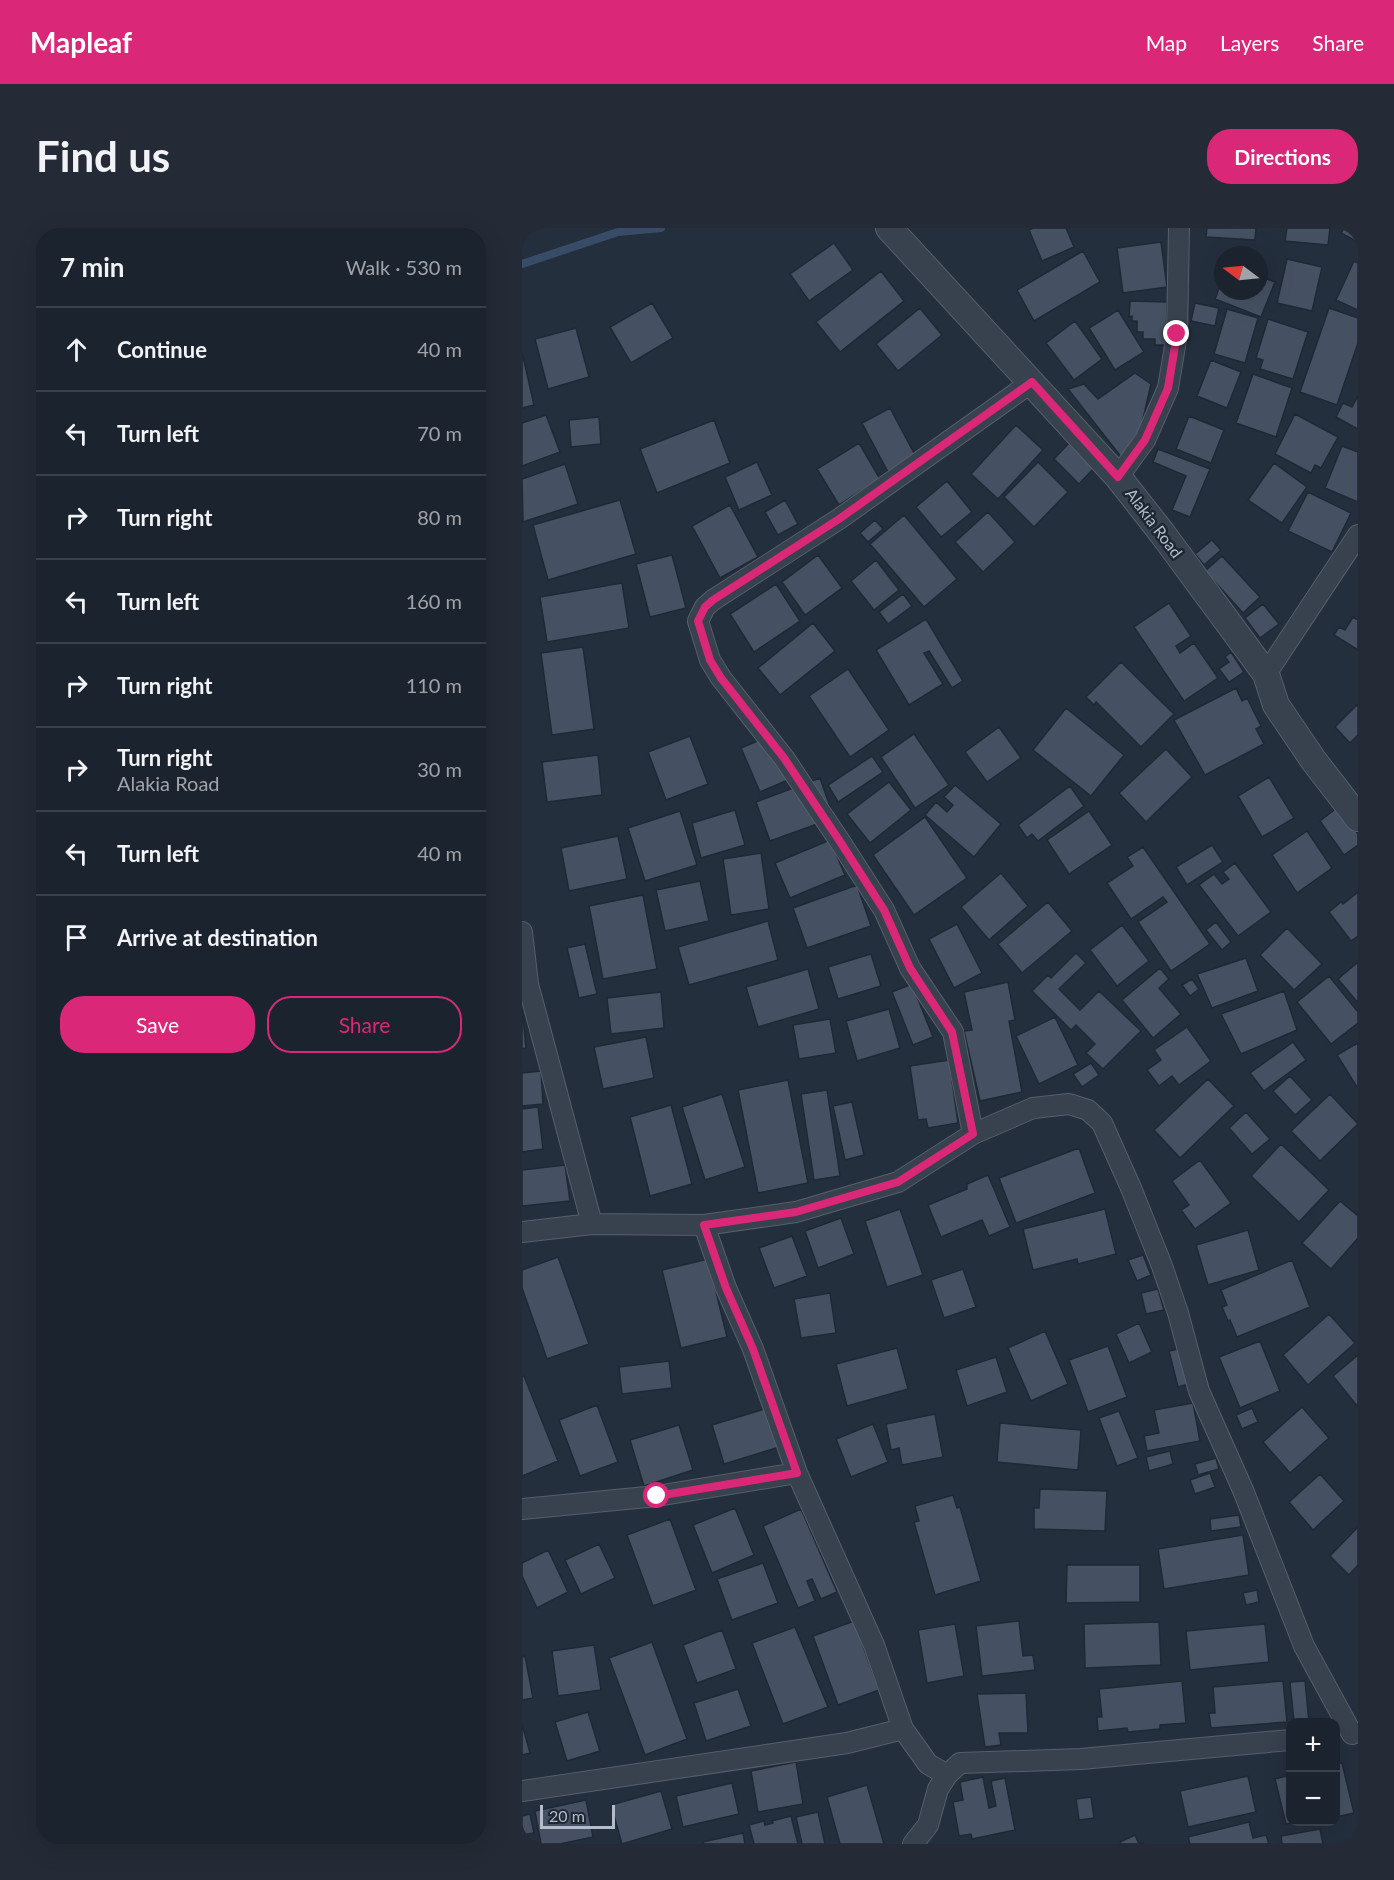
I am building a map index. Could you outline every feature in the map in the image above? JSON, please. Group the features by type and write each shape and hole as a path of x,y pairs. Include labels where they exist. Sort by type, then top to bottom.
{"street":[{"name":"Alakia Road","path":"889,228 1118,477 1266,674 1276,705 1288,724 1358,818"},
{"path":"1118,477 1145,440 1168,388 1177,334 1179,228"},
{"path":"973,1134 952,1032 910,968 884,910 841,843 784,758 721,678 710,660 698,621 705,607 713,600 839,519 1032,382"},
{"path":"1266,674 1358,535"},
{"path":"522,932 525,985 592,1224"},
{"path":"522,1232 592,1224 704,1225 796,1212 898,1182 973,1134 1033,1108 1069,1104 1088,1110 1102,1123 1131,1188 1178,1313 1199,1391 1243,1490 1304,1646 1348,1736"},
{"path":"704,1225 726,1288 753,1349 797,1473 874,1645 903,1729 928,1764 947,1775"},
{"path":"522,1509 657,1496 797,1473"},
{"path":"522,1791 847,1743 903,1729"},
{"path":"913,1844 928,1825 938,1789 947,1775 960,1763 1081,1760 1286,1740"}],"building":[{"path":"1066,228 1074,247 1042,261 1029,230"},
{"path":"1207,228 1256,228 1255,240 1206,237"},
{"path":"1287,228 1330,228 1328,245 1285,241"},
{"path":"1344,228 1358,228 1358,242 1341,233"},
{"path":"1161,242 1167,287 1123,293 1117,248"},
{"path":"834,243 853,270 809,301 790,274"},
{"path":"1083,251 1100,282 1034,321 1017,290"},
{"path":"1287,259 1322,267 1312,311 1277,303"},
{"path":"1354,261 1358,263 1358,310 1336,300"},
{"path":"881,271 904,301 840,352 816,322"},
{"path":"1268,279 1275,282 1268,300"},
{"path":"1218,300 1268,300 1261,317"},
{"path":"1130,301 1167,302 1166,345 1155,345 1155,339 1143,339 1143,332 1137,332 1137,321 1132,321 1132,316 1129,317"},
{"path":"652,303 673,338 631,363 610,327"},
{"path":"1195,303 1219,308 1215,326 1191,321"},
{"path":"920,308 942,335 898,371 876,344"},
{"path":"1329,308 1358,318 1358,343 1337,405 1300,392"},
{"path":"1227,309 1258,318 1245,363 1214,354"},
{"path":"1118,310 1144,352 1115,370 1089,328"},
{"path":"1268,319 1308,332 1293,379 1260,369 1263,360 1256,358"},
{"path":"1075,321 1102,359 1074,380 1046,343"},
{"path":"576,328 589,377 548,389 535,339"},
{"path":"522,352 534,405 522,408"},
{"path":"1211,360 1241,372 1227,408 1197,396"},
{"path":"1135,373 1151,384 1137,445 1122,458 1068,389 1084,384 1098,399"},
{"path":"1253,374 1292,388 1276,437 1236,423"},
{"path":"1358,396 1358,429 1336,417 1343,403 1352,407"},
{"path":"890,408 916,457 888,472 862,423"},
{"path":"1295,414 1338,437 1321,468 1315,465 1311,473 1275,454"},
{"path":"546,415 560,452 522,466 522,423"},
{"path":"1189,416 1224,430 1211,463 1176,449"},
{"path":"599,417 601,444 571,447 569,420"},
{"path":"714,420 730,463 657,493 640,449"},
{"path":"1016,425 1043,450 998,499 971,474"},
{"path":"859,443 880,479 839,505 817,469"},
{"path":"1069,443 1094,468 1079,484 1054,459"},
{"path":"1342,446 1358,452 1358,502 1325,488"},
{"path":"1158,449 1210,469 1190,517 1172,510 1186,476 1153,462"},
{"path":"757,462 772,495 739,510 725,477"},
{"path":"1038,462 1068,492 1034,527 1004,497"},
{"path":"1274,463 1307,487 1282,523 1248,500"},
{"path":"565,464 578,504 523,522 522,479"},
{"path":"947,481 972,512 941,537 916,507"},
{"path":"1308,492 1351,513 1332,552 1288,531"},
{"path":"620,500 636,554 548,580 533,525"},
{"path":"785,500 798,524 778,535 765,512"},
{"path":"730,505 758,557 720,578 692,526"},
{"path":"988,512 1015,542 983,572 955,542"},
{"path":"904,515 957,579 924,607 870,544"},
{"path":"875,520 883,529 868,542 860,533"},
{"path":"1212,540 1221,550 1204,565 1195,554"},
{"path":"672,555 686,608 650,617 636,564"},
{"path":"818,555 842,588 805,615 782,582"},
{"path":"1222,556 1260,597 1243,613 1205,571"},
{"path":"876,560 899,590 874,610 851,581"},
{"path":"622,583 629,628 547,642 540,597"},
{"path":"776,584 800,621 754,652 730,614"},
{"path":"903,594 912,606 888,624 879,612"},
{"path":"1169,603 1191,636 1176,646 1180,653 1194,643 1218,678 1184,701 1134,627"},
{"path":"1263,604 1279,624 1260,638 1245,618"},
{"path":"1353,617 1358,620 1358,650 1334,635 1339,627 1345,630"},
{"path":"926,619 963,681 952,688 929,651 924,653 943,684 909,705 876,650"},
{"path":"813,623 835,651 780,695 758,668"},
{"path":"583,647 594,729 552,735 541,653"},
{"path":"1231,652 1244,672 1229,682 1219,669 1229,662 1225,657"},
{"path":"1121,662 1174,714 1141,747 1096,702 1094,705 1086,697"},
{"path":"848,669 889,730 850,757 809,696"},
{"path":"1236,688 1242,701 1247,698 1261,726 1256,729 1264,744 1205,775 1174,720"},
{"path":"1358,704 1358,735 1350,743 1335,727"},
{"path":"1066,708 1124,755 1091,796 1033,750"},
{"path":"999,727 1021,758 987,782 965,752"},
{"path":"776,733 795,777 760,792 741,748"},
{"path":"914,734 949,785 915,808 881,757"},
{"path":"690,736 708,784 666,800 648,752"},
{"path":"1166,749 1192,777 1146,822 1119,793"},
{"path":"598,755 602,795 547,802 542,762"},
{"path":"872,756 883,772 838,802 828,785"},
{"path":"1269,777 1294,818 1262,837 1238,796"},
{"path":"820,778 834,818 770,841 756,802"},
{"path":"889,782 911,810 870,843 847,814"},
{"path":"955,785 1001,824 974,857 925,815 936,802 947,812 953,805 944,797"},
{"path":"1070,786 1084,806 1038,841 1032,834 1027,838 1018,825"},
{"path":"1338,807 1358,834 1358,845 1344,855 1320,821"},
{"path":"735,810 745,845 701,858 692,823"},
{"path":"680,811 697,865 645,881 628,828"},
{"path":"1089,811 1112,845 1069,874 1047,840"},
{"path":"925,817 967,878 914,915 873,855"},
{"path":"1307,831 1332,868 1297,893 1272,855"},
{"path":"618,836 627,879 569,891 561,848"},
{"path":"830,840 845,875 790,898 775,863"},
{"path":"1212,845 1223,862 1187,885 1176,867"},
{"path":"1143,847 1210,944 1171,971 1138,922 1167,902 1163,897 1131,919 1107,883 1133,866 1127,857"},
{"path":"761,853 769,909 731,915 723,859"},
{"path":"1235,863 1271,912 1238,936 1199,885 1214,874 1222,884 1229,879 1223,872"},
{"path":"1001,873 1028,906 989,940 961,907"},
{"path":"700,881 709,921 665,931 656,890"},
{"path":"857,885 871,926 807,948 793,908"},
{"path":"1358,892 1358,936 1351,941 1329,912"},
{"path":"643,895 657,969 603,979 589,906"},
{"path":"1048,902 1072,931 1022,973 998,944"},
{"path":"768,921 778,960 689,985 678,947"},
{"path":"1216,922 1231,942 1222,950 1206,930"},
{"path":"957,924 982,973 954,988 929,939"},
{"path":"1122,925 1149,961 1117,986 1090,950"},
{"path":"1287,928 1322,964 1294,990 1260,955"},
{"path":"585,944 597,994 579,998 567,948"},
{"path":"1076,953 1086,963 1059,989 1080,1010 1099,991 1141,1031 1103,1069 1086,1053 1095,1044 1076,1025 1071,1030 1032,991 1048,975 1051,978"},
{"path":"871,954 881,986 838,999 828,967"},
{"path":"1246,958 1258,991 1212,1008 1197,974"},
{"path":"1358,962 1358,1003 1338,979"},
{"path":"1160,968 1169,979 1159,988 1181,1014 1153,1038 1122,1000"},
{"path":"808,969 819,1009 758,1027 746,987"},
{"path":"1329,976 1358,1012 1358,1023 1331,1044 1297,1002"},
{"path":"1192,979 1199,989 1190,996 1182,985"},
{"path":"1008,982 1015,1020 1009,1021 1022,1092 980,1101 964,1031 972,1030 964,992"},
{"path":"912,984 933,1037 913,1045 892,992"},
{"path":"1284,991 1297,1030 1241,1054 1221,1014"},
{"path":"661,992 664,1028 611,1034 607,998"},
{"path":"522,1007 526,1048 522,1049"},
{"path":"889,1009 900,1048 857,1061 846,1021"},
{"path":"1055,1017 1078,1065 1039,1084 1016,1036"},
{"path":"830,1019 836,1053 799,1059 793,1025"},
{"path":"1187,1027 1211,1061 1179,1085 1172,1076 1159,1086 1147,1070 1161,1060 1154,1050"},
{"path":"646,1037 654,1078 603,1089 594,1047"},
{"path":"1293,1042 1306,1060 1264,1091 1250,1073"},
{"path":"1358,1043 1358,1087 1357,1087 1337,1055"},
{"path":"949,1060 958,1123 928,1128 926,1119 918,1120 910,1066"},
{"path":"1091,1063 1099,1075 1082,1087 1073,1074"},
{"path":"541,1071 543,1104 522,1106 522,1073"},
{"path":"1290,1076 1312,1100 1295,1115 1273,1091"},
{"path":"1208,1079 1234,1106 1180,1158 1154,1130"},
{"path":"788,1080 808,1183 758,1193 738,1090"},
{"path":"827,1090 840,1176 814,1180 801,1094"},
{"path":"722,1094 745,1167 705,1180 682,1107"},
{"path":"1330,1094 1358,1124 1320,1161 1291,1131"},
{"path":"852,1102 864,1155 845,1160 833,1106"},
{"path":"671,1105 692,1184 650,1196 630,1117"},
{"path":"538,1107 543,1149 522,1152 522,1109"},
{"path":"1246,1112 1270,1139 1252,1154 1229,1128"},
{"path":"1281,1144 1329,1190 1299,1222 1251,1176"},
{"path":"1079,1148 1095,1193 1016,1223 999,1178"},
{"path":"1200,1160 1231,1203 1195,1229 1181,1210 1189,1205 1172,1181"},
{"path":"565,1165 570,1201 522,1206 522,1170"},
{"path":"988,1175 1010,1227 989,1236 982,1220 941,1237 928,1205 967,1189 967,1184"},
{"path":"1340,1201 1358,1216 1358,1238 1331,1269 1302,1243"},
{"path":"900,1209 923,1275 887,1287 865,1221"},
{"path":"1105,1209 1116,1254 1078,1264 1077,1259 1033,1270 1023,1229"},
{"path":"841,1218 854,1254 818,1268 805,1231"},
{"path":"1248,1230 1259,1270 1208,1285 1196,1245"},
{"path":"792,1236 807,1276 774,1288 759,1248"},
{"path":"1143,1255 1151,1275 1137,1281 1128,1260"},
{"path":"558,1257 589,1344 547,1359 522,1288 522,1270"},
{"path":"708,1259 727,1337 681,1348 662,1270"},
{"path":"1292,1260 1310,1307 1237,1337 1222,1307 1227,1305 1221,1290"},
{"path":"963,1269 976,1307 944,1318 931,1280"},
{"path":"1158,1289 1164,1310 1146,1314 1141,1293"},
{"path":"830,1293 836,1333 801,1338 794,1299"},
{"path":"1329,1314 1355,1343 1308,1385 1283,1355"},
{"path":"1139,1323 1152,1352 1129,1363 1116,1334"},
{"path":"1045,1331 1068,1384 1031,1401 1008,1348"},
{"path":"1260,1341 1280,1391 1240,1408 1219,1357"},
{"path":"1108,1346 1127,1397 1088,1412 1069,1360"},
{"path":"897,1348 908,1389 847,1406 836,1364"},
{"path":"1183,1348 1192,1383 1178,1387 1169,1351"},
{"path":"1358,1355 1358,1407 1333,1376"},
{"path":"996,1357 1007,1392 967,1406 956,1370"},
{"path":"669,1361 672,1388 622,1394 619,1367"},
{"path":"524,1376 558,1461 522,1476 522,1377"},
{"path":"1193,1403 1200,1441 1147,1451 1144,1436 1159,1433 1154,1410"},
{"path":"597,1405 618,1462 580,1476 559,1420"},
{"path":"771,1407 783,1446 724,1464 712,1425"},
{"path":"1302,1407 1329,1438 1290,1473 1263,1442"},
{"path":"1252,1408 1258,1422 1242,1429 1236,1415"},
{"path":"1119,1411 1138,1458 1117,1466 1099,1418"},
{"path":"935,1414 943,1457 902,1465 899,1448 891,1450 886,1424"},
{"path":"1000,1423 1081,1430 1078,1470 997,1462"},
{"path":"873,1424 888,1462 851,1477 836,1439"},
{"path":"679,1425 693,1470 644,1486 630,1440"},
{"path":"1170,1451 1173,1464 1149,1471 1146,1457"},
{"path":"1216,1458 1219,1469 1198,1475 1195,1464"},
{"path":"1210,1473 1215,1487 1195,1494 1190,1480"},
{"path":"1320,1474 1344,1501 1313,1530 1289,1502"},
{"path":"1040,1489 1107,1491 1105,1531 1034,1529 1034,1508 1039,1508"},
{"path":"953,1495 957,1508 960,1507 981,1581 935,1595 914,1522 919,1521 915,1506"},
{"path":"735,1508 754,1555 712,1573 693,1525"},
{"path":"801,1509 837,1592 821,1599 812,1579 807,1581 815,1601 798,1608 763,1526"},
{"path":"1239,1515 1241,1527 1211,1531 1210,1519"},
{"path":"670,1519 696,1590 653,1606 627,1535"},
{"path":"1358,1527 1358,1565 1349,1575 1330,1556"},
{"path":"1243,1535 1249,1575 1164,1589 1158,1549"},
{"path":"599,1544 615,1578 581,1594 565,1560"},
{"path":"548,1550 568,1592 537,1608 522,1576 522,1563"},
{"path":"763,1563 778,1603 732,1620 717,1579"},
{"path":"1067,1565 1140,1565 1140,1602 1066,1603"},
{"path":"1257,1590 1259,1602 1246,1605 1243,1593"},
{"path":"854,1621 879,1690 838,1705 813,1636"},
{"path":"1019,1621 1023,1656 1033,1655 1035,1670 982,1676 976,1626"},
{"path":"1159,1622 1161,1665 1085,1668 1084,1624"},
{"path":"955,1624 964,1676 927,1683 918,1630"},
{"path":"1265,1624 1269,1662 1190,1670 1186,1631"},
{"path":"795,1627 828,1707 783,1724 752,1643"},
{"path":"722,1630 736,1669 697,1683 683,1645"},
{"path":"652,1642 687,1739 645,1755 609,1658"},
{"path":"594,1645 601,1690 558,1696 552,1651"},
{"path":"525,1656 533,1698 522,1700 522,1657"},
{"path":"1182,1681 1186,1723 1160,1725 1160,1729 1128,1732 1127,1728 1098,1731 1097,1717 1102,1717 1099,1689"},
{"path":"1283,1681 1286,1722 1211,1728 1209,1713 1215,1713 1213,1687"},
{"path":"1305,1681 1309,1718 1294,1718 1290,1682"},
{"path":"738,1689 751,1726 706,1741 694,1703"},
{"path":"1026,1693 1028,1733 999,1733 1001,1745 985,1747 977,1694"},
{"path":"588,1712 600,1751 567,1761 555,1722"},
{"path":"522,1724 530,1753 522,1755"},
{"path":"796,1762 803,1804 758,1812 751,1771"},
{"path":"1340,1763 1342,1763 1354,1813 1340,1816 1340,1772"},
{"path":"1248,1776 1256,1812 1188,1827 1180,1791"},
{"path":"1286,1776 1286,1824 1275,1779"},
{"path":"983,1777 989,1808 996,1806 991,1781 1005,1778 1015,1830 972,1839 971,1834 959,1836 953,1802 963,1800 960,1782"},
{"path":"732,1783 739,1814 683,1827 676,1796"},
{"path":"867,1785 884,1844 840,1844 827,1797"},
{"path":"661,1791 672,1829 622,1844 611,1805"},
{"path":"1091,1797 1094,1818 1079,1820 1076,1799"},
{"path":"586,1800 593,1837 560,1844 541,1844 535,1811"},
{"path":"818,1812 825,1844 802,1844 796,1817"},
{"path":"530,1814 534,1833 522,1835 522,1816"},
{"path":"791,1816 798,1844 754,1844 749,1825 764,1821 765,1825"},
{"path":"1249,1822 1253,1838 1266,1835 1269,1844 1190,1844 1188,1837"},
{"path":"1320,1829 1323,1844 1282,1844 1281,1836"},
{"path":"743,1833 745,1844 703,1844 703,1842"},
{"path":"1135,1835 1139,1844 1121,1844 1120,1842"}],"waterway":[{"path":"522,264 618,232 661,228"}],"route":[{"path":"657,1496 797,1473 753,1349 726,1288 704,1225 796,1212 898,1182 973,1134 952,1032 910,968 884,910 841,843 784,758 721,678 710,660 698,621 705,607 713,600 839,519 1032,382 1118,477 1145,440 1168,388 1177,334"}]}
